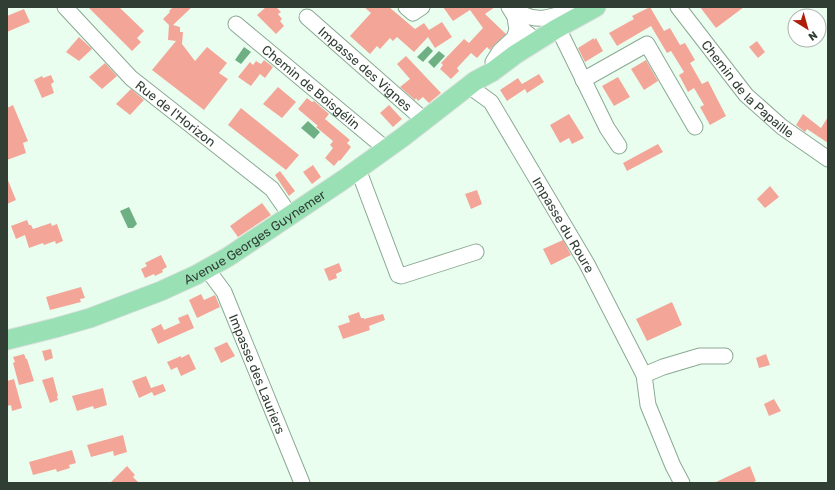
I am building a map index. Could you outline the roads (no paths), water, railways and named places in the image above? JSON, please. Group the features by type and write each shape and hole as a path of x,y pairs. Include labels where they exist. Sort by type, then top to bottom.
{"main road":[{"name":"Avenue Georges Guynemer","path":"7,340 90,318 161,291 207,269 228,257 358,169 425,121 531,35 577,10 596,7"},
{"name":"Avenue Georges Guynemer","path":"494,66 558,28 577,10"}],"street":[{"name":"Rue de l'Horizon","path":"65,7 131,78 272,189 290,215"},
{"path":"406,7 413,13 422,7"},
{"name":"Chemin de la Papaille","path":"678,7 746,96 782,127 828,159"},
{"path":"516,11 531,18 540,19 577,10"},
{"path":"516,11 531,29 531,35"},
{"path":"494,66 500,51 514,38 517,30 516,11"},
{"name":"Impasse des Vignes","path":"307,17 425,121"},
{"name":"Chemin de Boisgélin","path":"236,24 386,149"},
{"path":"558,28 607,128 619,146"},
{"path":"584,80 647,44 696,128"},
{"name":"Impasse du Roure","path":"472,84 491,102 587,264 644,375 648,405 673,466 682,483"},
{"path":"358,169 398,276 476,252"},
{"name":"Impasse des Lauriers","path":"207,269 224,292 302,483"},
{"path":"644,375 663,366 700,356 725,356"}]}
